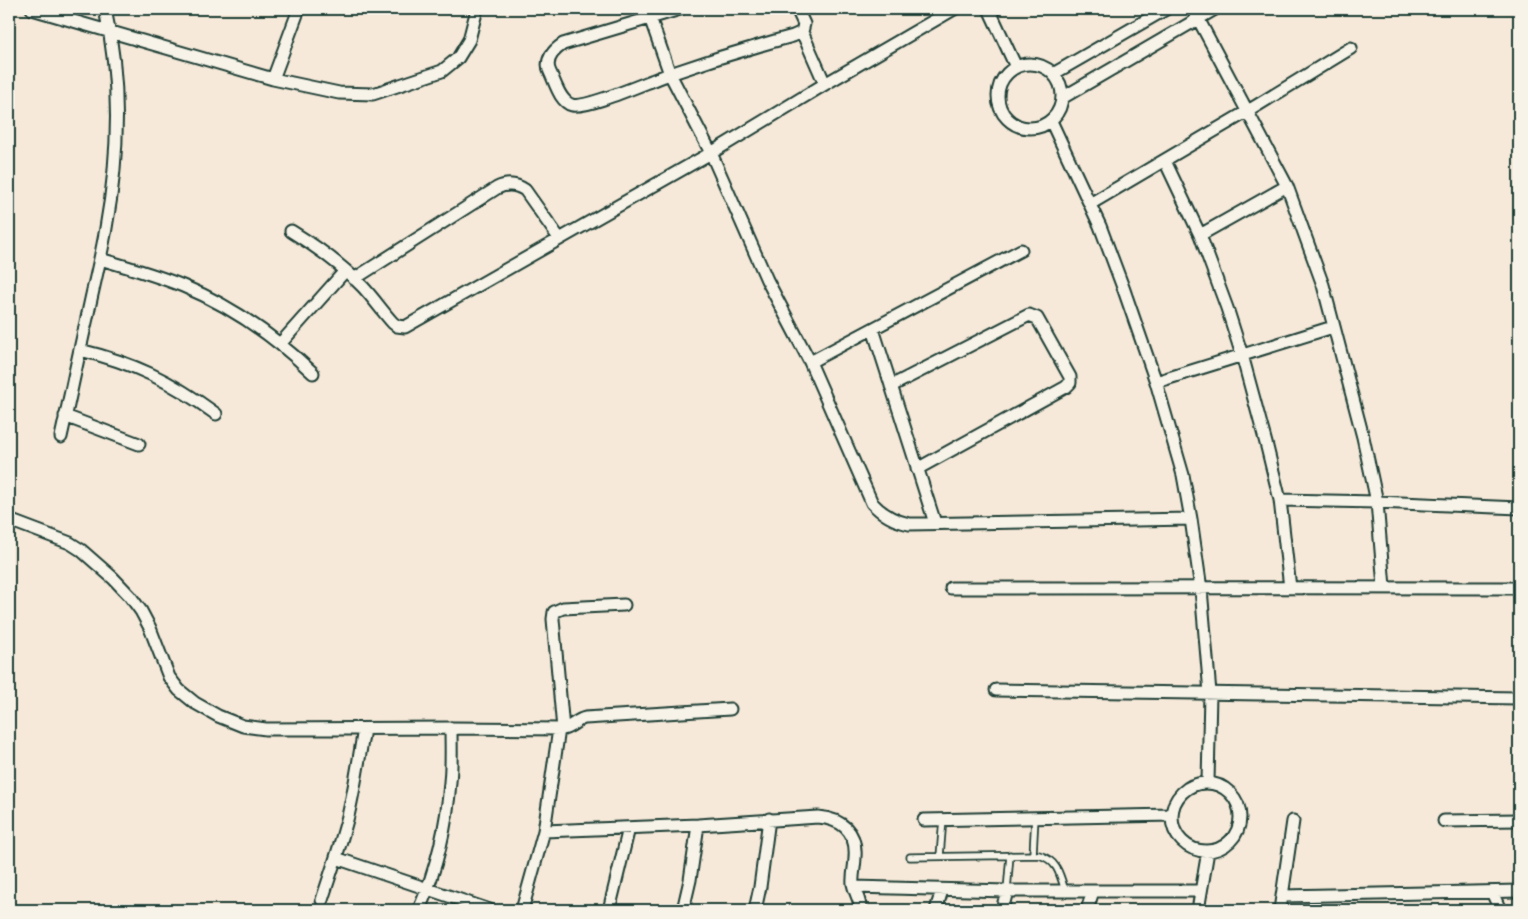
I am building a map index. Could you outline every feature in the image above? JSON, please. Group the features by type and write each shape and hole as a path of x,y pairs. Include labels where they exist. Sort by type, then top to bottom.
{"street":[{"path":"32,9 273,79 338,93 373,94 442,71 458,58 469,40 477,9"},
{"path":"61,437 100,259 111,196 116,133 115,70 105,9"},
{"path":"273,79 299,9"},
{"path":"680,9 648,13 563,44 553,52 548,68 564,101 570,105 577,106 601,100 670,74 802,32"},
{"path":"797,9 804,24 802,32 825,84"},
{"path":"291,231 310,243 354,279 393,323 405,327 711,153 954,9"},
{"path":"988,9 1016,67"},
{"path":"1054,74 1166,9"},
{"path":"1062,98 1195,14 1215,9"},
{"path":"648,13 670,74 711,153 767,280 810,362 872,503 884,514 909,524 1192,518"},
{"path":"1195,14 1288,186 1323,285 1358,418 1377,502 1384,587"},
{"path":"1090,204 1351,48"},
{"path":"1036,64 1054,74 1058,81 1062,98 1051,121 1041,126 1030,128 1020,127 1010,122 1002,113 998,103 1000,82 1007,73 1016,67 1036,64"},
{"path":"1051,121 1100,226 1124,290 1156,382 1183,475 1192,518 1201,589 1210,693 1208,782"},
{"path":"1165,160 1200,235 1242,355 1280,500 1290,588"},
{"path":"354,279 497,188 507,184 526,190 559,238"},
{"path":"1200,235 1288,186"},
{"path":"810,362 1021,250"},
{"path":"100,259 158,276 193,290 234,312 280,344 313,373"},
{"path":"280,344 345,271"},
{"path":"891,386 1030,315 1037,318 1070,377 1070,383 1066,387 917,469"},
{"path":"1156,382 1333,327"},
{"path":"873,329 935,523"},
{"path":"80,350 124,362 146,371 186,393 216,414"},
{"path":"65,416 139,444"},
{"path":"1280,500 1519,508"},
{"path":"9,520 70,543 81,550 113,578 141,611 170,677 179,690 195,703 218,716 243,726 266,729 561,729 571,727 577,721 585,718 730,708"},
{"path":"951,588 1519,588"},
{"path":"522,910 544,832 561,729 554,612 563,608 624,606"},
{"path":"996,690 1519,698"},
{"path":"419,910 428,889 442,836 450,782 451,728"},
{"path":"322,900 348,815 364,729"},
{"path":"1208,782 1228,790 1236,799 1240,810 1240,822 1237,833 1230,842 1220,849 1208,851 1197,850 1186,845 1178,837 1173,826 1172,815 1174,805 1186,789 1195,784 1208,782"},
{"path":"924,820 1172,815"},
{"path":"544,832 828,818 838,821 846,827 854,844 854,887 860,902 860,910"},
{"path":"755,910 769,820"},
{"path":"1444,821 1519,820"},
{"path":"1280,910 1293,821"},
{"path":"683,910 690,880 698,825"},
{"path":"609,910 629,828"},
{"path":"1198,910 1208,851"},
{"path":"336,858 490,910"},
{"path":"854,887 1007,891 1201,891"},
{"path":"936,910 942,890"},
{"path":"1002,910 1007,891"},
{"path":"1087,910 1094,891"},
{"path":"1283,896 1519,891"},
{"path":"1492,892 1500,910"}],"lane":[{"path":"1033,854 1035,817"},
{"path":"940,856 943,819"},
{"path":"1007,891 1010,854"},
{"path":"910,857 1033,854 1045,857 1056,866 1065,891"}]}
